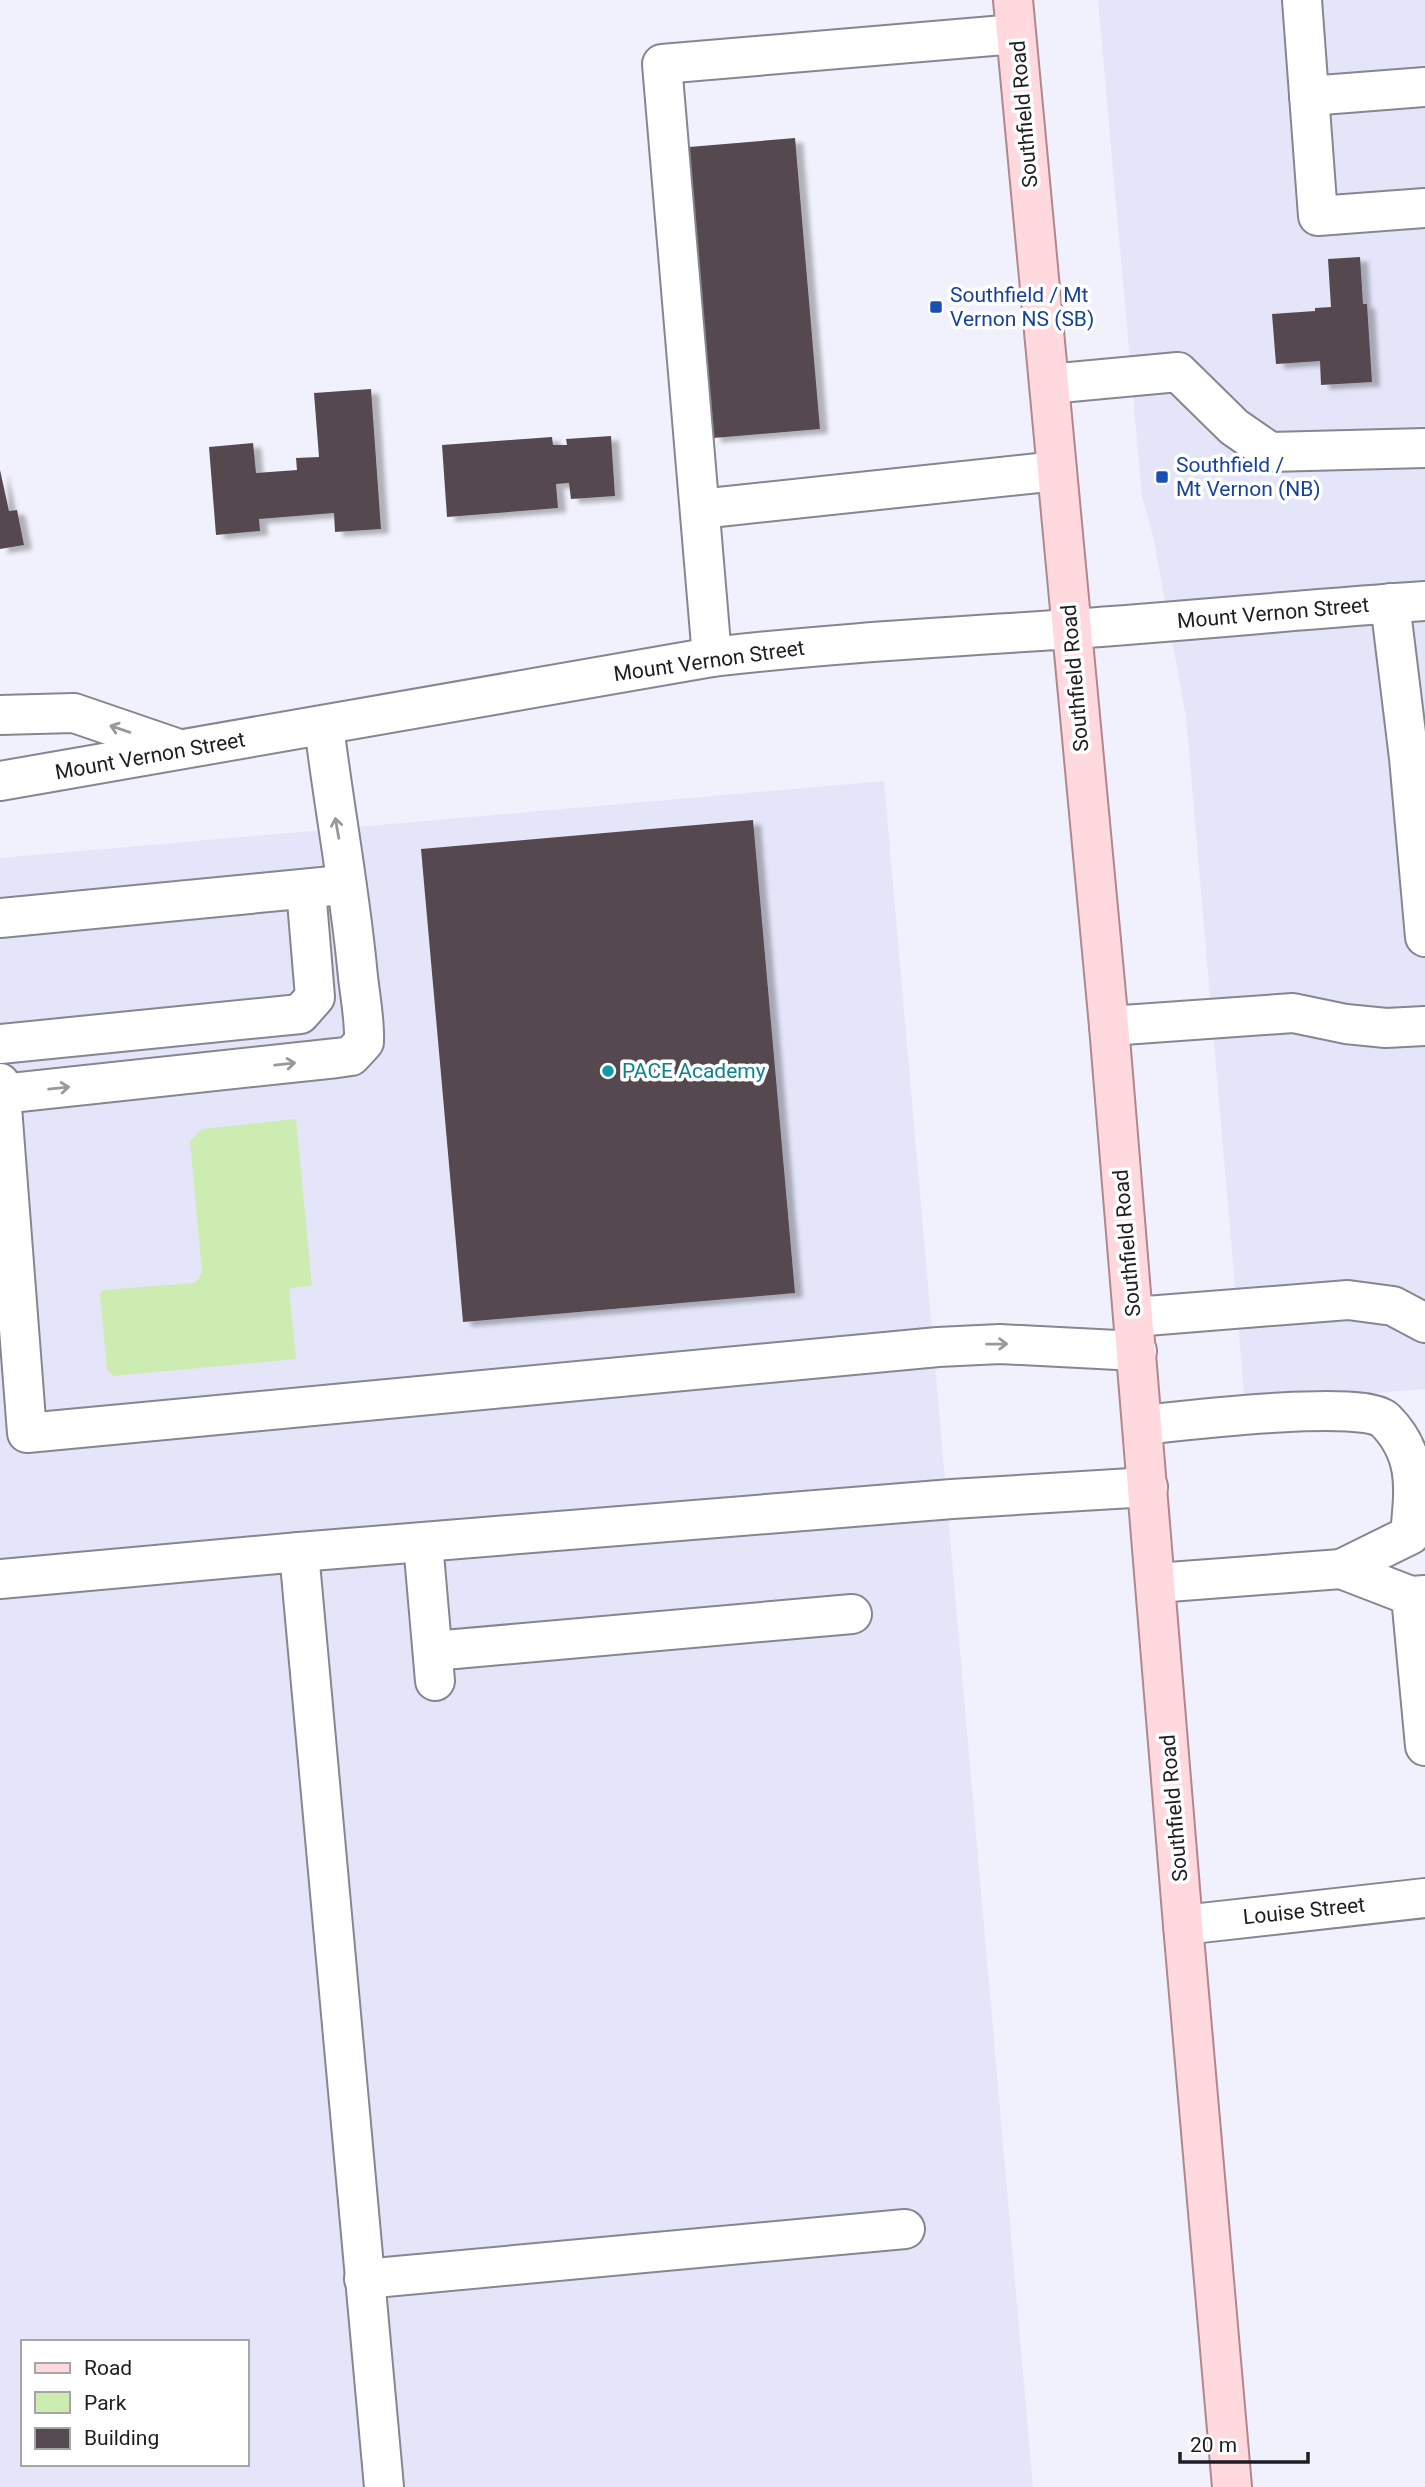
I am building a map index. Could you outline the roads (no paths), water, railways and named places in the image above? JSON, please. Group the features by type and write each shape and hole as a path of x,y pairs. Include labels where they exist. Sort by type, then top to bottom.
{"main road":[{"name":"Southfield Road","path":"1014,17 1109,1027 1232,2487"}],"street":[{"path":"1302,0 1318,216 1425,208"},
{"path":"712,657 662,64 1014,17"},
{"path":"1309,96 1425,87"},
{"path":"1049,384 1178,372 1234,427 1270,452 1425,448"},
{"path":"700,509 1057,471"},
{"path":"1407,602 1425,937"},
{"name":"Mount Vernon Street","path":"0,781 185,751 712,657 821,645 1071,629 1407,602"},
{"path":"0,715 74,713 185,751"},
{"path":"324,726 336,823 348,885 365,1027 364,1042 351,1056 1,1088 27,1433 929,1348 1135,1334 1348,1300 1393,1306 1425,1324"},
{"path":"0,918 348,885"},
{"path":"0,1044 300,1014 315,997 306,889"},
{"path":"1109,1027 1293,1013 1346,1024 1387,1028 1425,1026"},
{"path":"1143,1425 1269,1412 1353,1411 1383,1418 1405,1446 1415,1478 1410,1535 1341,1569 1156,1583"},
{"path":"0,1579 953,1499 1148,1488"},
{"path":"423,1543 434,1666 852,1614"},
{"path":"299,1552 384,2487"},
{"path":"1341,1569 1418,1595 1425,1746"},
{"name":"Louise Street","path":"1183,1925 1425,1898"},
{"path":"364,2279 905,2229"}],"place":[{"name":"Southfield / Mt Vernon NS (SB)","path":"936,307"},
{"name":"Southfield / Mt Vernon (NB)","path":"1162,477"},
{"name":"PACE Academy","path":"608,1071"}]}
